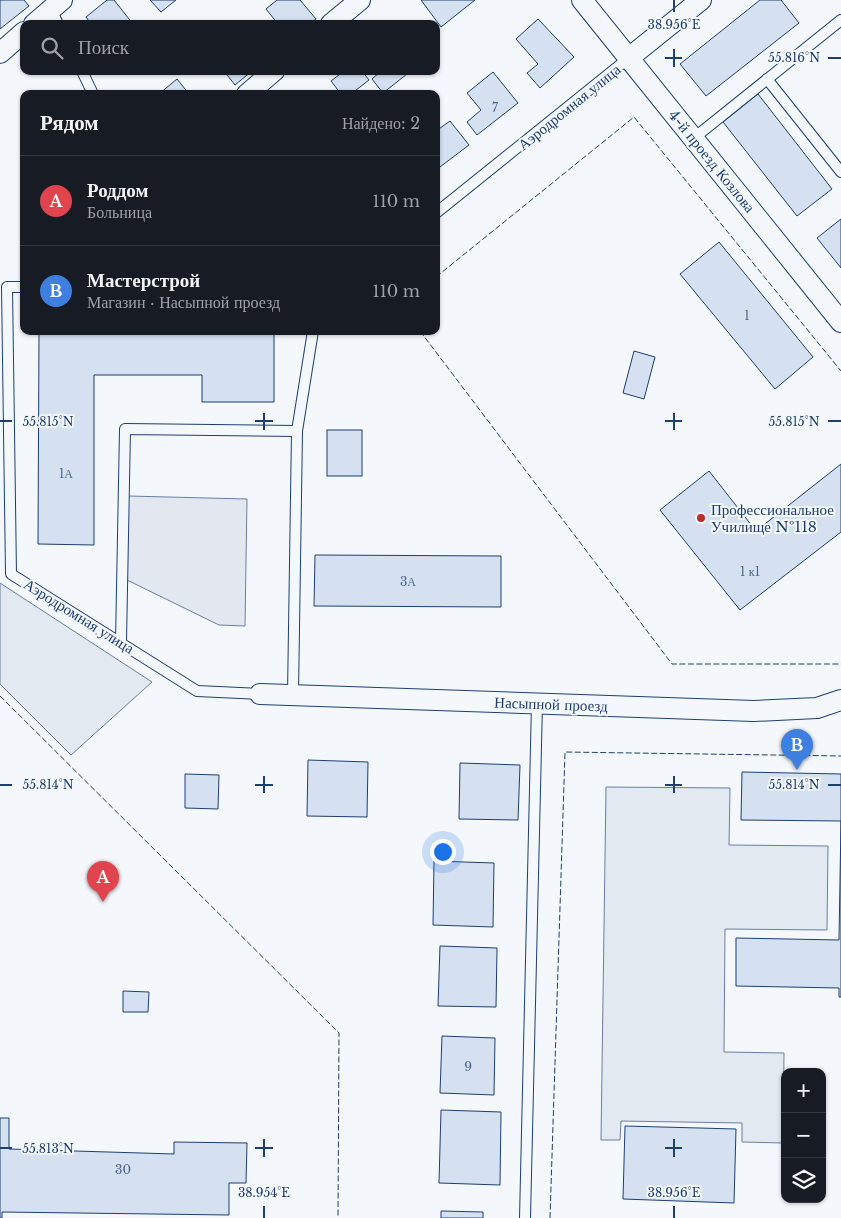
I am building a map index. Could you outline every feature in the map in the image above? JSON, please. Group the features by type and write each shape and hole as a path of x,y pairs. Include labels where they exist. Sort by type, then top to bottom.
{"street":[{"path":"336,20 360,0"},
{"name":"4-й проезд Козлова","path":"582,0 630,57 841,322"},
{"name":"Аэродромная улица","path":"630,57 701,0"},
{"path":"41,20 57,11"},
{"path":"0,53 20,36"},
{"path":"252,90 269,75"},
{"name":"Насыпной проезд","path":"260,694 754,711 817,708 841,700"}],"lane":[{"path":"694,138 841,20"},
{"name":"Аэродромная улица","path":"440,210 630,57"},
{"path":"84,75 91,90"},
{"path":"768,79 841,172"},
{"name":"Аэродромная улица","path":"20,287 7,287 11,574 197,691 260,694"},
{"path":"293,694 297,432 312,335"},
{"path":"120,642 125,429 297,432"},
{"path":"525,1218 537,703"}],"shaded area":[{"path":"128,496 247,499 245,626 219,625 127,580"},
{"path":"0,583 152,682 71,755 0,684"},
{"path":"606,787 730,788 729,845 828,846 827,930 725,929 724,1052 784,1053 784,1068 781,1068 781,1143 742,1142 742,1123 621,1121 620,1140 601,1140"}],"building":[{"path":"0,0 24,0 29,6 0,29"},
{"path":"107,0 114,0 130,20 88,20 86,17"},
{"path":"150,0 176,0 161,12"},
{"path":"277,0 300,0 316,19 275,20 266,9"},
{"path":"421,0 475,0 441,27 440,20 436,20"},
{"path":"760,0 781,0 799,23 706,96 680,64"},
{"path":"538,19 574,57 540,88 527,73 538,64 516,39"},
{"path":"493,72 518,103 477,135 467,122 481,110 467,93"},
{"path":"227,75 247,75 235,85"},
{"path":"339,75 365,75 369,80 356,90 338,90 331,81"},
{"path":"376,75 406,75 387,90 381,90 372,79"},
{"path":"177,79 186,90 164,90"},
{"path":"758,94 832,189 797,216 723,122"},
{"path":"450,121 469,145 440,167 440,128"},
{"path":"841,219 841,268 817,238"},
{"path":"719,242 813,357 775,389 680,274"},
{"path":"39,335 274,335 274,402 202,402 202,375 94,375 94,545 38,544"},
{"path":"634,351 655,357 644,399 623,393"},
{"path":"327,430 362,430 362,476 327,476"},
{"path":"841,464 841,532 740,610 660,510 709,471 756,531"},
{"path":"315,555 501,556 501,607 314,606"},
{"path":"308,760 368,762 367,817 307,816"},
{"path":"460,763 520,765 518,820 459,819"},
{"path":"742,772 841,774 841,821 741,820"},
{"path":"185,774 219,775 218,809 185,808"},
{"path":"841,821 841,997 839,997 839,988 736,986 736,938 839,940"},
{"path":"434,861 494,863 493,927 433,925"},
{"path":"440,946 497,948 496,1007 438,1006"},
{"path":"123,991 149,992 148,1012 123,1012"},
{"path":"442,1036 495,1038 494,1095 440,1093"},
{"path":"441,1110 501,1112 500,1185 439,1183"},
{"path":"0,1118 9,1118 9,1149 174,1154 174,1142 247,1143 246,1183 229,1183 229,1215 2,1212 2,1218 0,1218"},
{"path":"625,1126 736,1129 734,1203 623,1199"},
{"path":"441,1211 483,1212 483,1218 441,1218"}],"fence":[{"path":"440,274 634,117 841,371"},
{"path":"423,335 672,664 841,664"},
{"path":"0,696 339,1033 338,1218"},
{"path":"550,1218 565,752 841,756"}],"place":[{"name":"Профессиональное Училище №118","path":"701,518"},
{"name":"Мастерстрой","path":"797,770"},
{"name":"Роддом","path":"103,902"}]}
